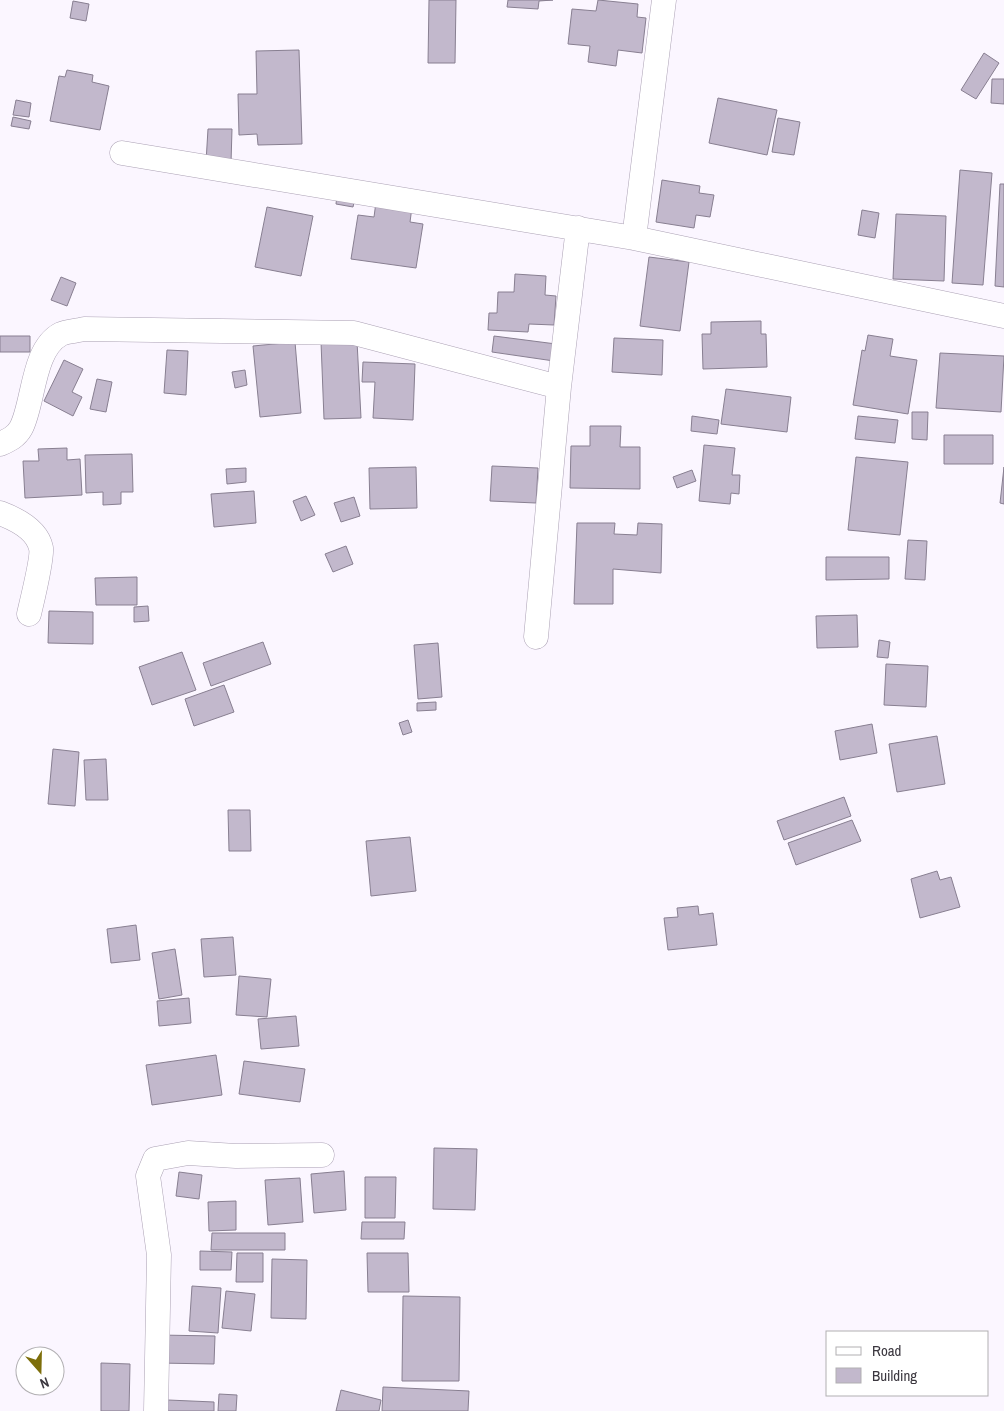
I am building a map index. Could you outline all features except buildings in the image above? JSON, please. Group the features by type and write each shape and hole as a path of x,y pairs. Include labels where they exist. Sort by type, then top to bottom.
{"street":[{"path":"634,238 664,0"},
{"path":"122,153 634,238 1004,316"},
{"path":"536,637 559,387 578,228"},
{"path":"0,444 13,439 22,428 34,380 48,344 62,334 84,329 354,333 559,387"},
{"path":"0,513 12,518 32,531 41,548 29,614"},
{"path":"156,1411 159,1255 148,1176 155,1159 188,1153 236,1156 322,1155"}]}
